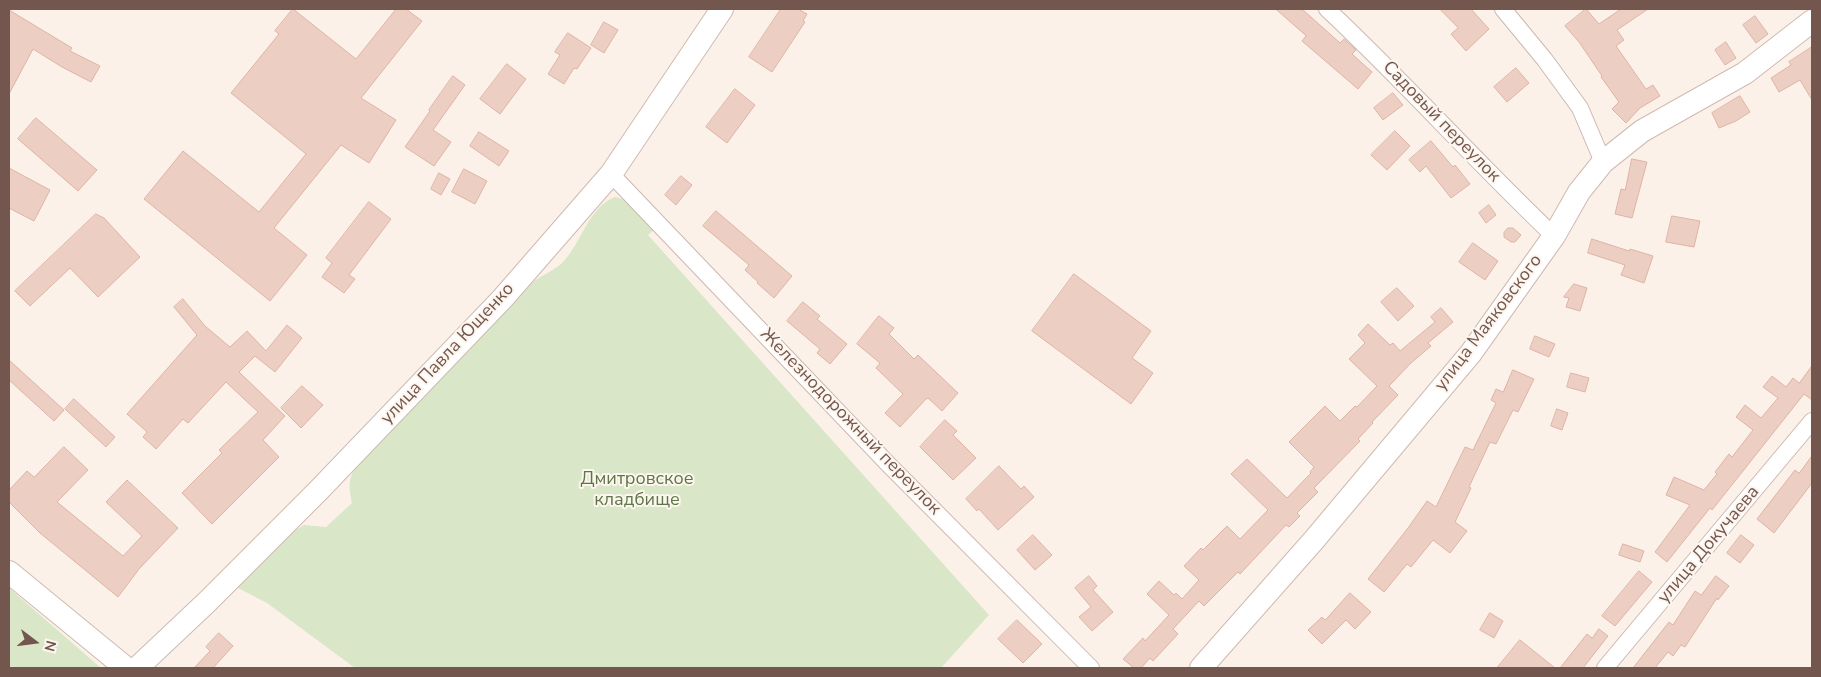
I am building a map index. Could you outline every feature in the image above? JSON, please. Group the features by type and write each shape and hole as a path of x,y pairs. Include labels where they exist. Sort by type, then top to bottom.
{"street":[{"name":"улица Павла Ющенко","path":"137,668 207,602 318,491 503,298 611,174 722,9"},
{"name":"Садовый переулок","path":"1327,9 1378,56 1520,204 1554,236"},
{"path":"1502,9 1545,60 1580,108 1603,162"},
{"name":"улица Маяковского","path":"1201,668 1314,540 1471,353 1554,236 1579,192 1603,162 1642,131 1745,72 1812,21"},
{"name":"Железнодорожный переулок","path":"611,174 889,465 1091,668"},
{"name":"улица Докучаева","path":"1605,668 1812,421"},
{"path":"9,572 126,668"}],"green space":[{"name":"Дмитровское кладбище","path":"615,197 626,200 656,228 648,235 989,615 941,668 355,668 267,603 236,587 294,531 304,525 326,527 352,503 350,481 360,461 534,281 561,264 598,209"},
{"path":"9,588 101,668 9,668"}],"building":[{"path":"293,9 356,59 396,9 406,9 422,21 361,98 396,120 369,163 341,145 274,228 307,255 270,301 144,199 183,151 259,212 306,154 231,93 279,34 275,31"},
{"path":"781,9 798,9 807,14 803,21 805,22 772,72 749,57"},
{"path":"1276,9 1302,9 1340,43 1344,39 1356,50 1352,54 1372,72 1358,89 1302,41 1306,36"},
{"path":"1440,9 1471,9 1489,29 1466,51 1451,34 1458,28"},
{"path":"1586,9 1599,24 1621,9 1648,9 1617,30 1624,40 1616,46 1646,89 1653,85 1660,96 1640,108 1626,123 1612,109 1619,102 1579,42 1565,26"},
{"path":"9,10 72,48 70,51 100,66 91,82 33,49 9,94"},
{"path":"1755,16 1768,34 1756,43 1743,25"},
{"path":"604,22 618,30 604,53 591,45"},
{"path":"568,33 591,48 577,69 574,68 564,84 548,74 560,55 555,52"},
{"path":"1726,42 1736,58 1725,65 1715,50"},
{"path":"1812,47 1812,100 1800,80 1779,92 1771,78 1791,65 1789,62"},
{"path":"507,64 526,79 500,114 480,99"},
{"path":"1516,68 1529,83 1507,102 1494,87"},
{"path":"453,76 465,85 433,130 451,142 434,166 405,147"},
{"path":"735,89 755,105 727,143 706,127"},
{"path":"1393,93 1403,105 1383,120 1374,108"},
{"path":"1740,96 1750,112 1736,121 1719,128 1712,113"},
{"path":"36,118 97,170 78,191 18,139"},
{"path":"1395,131 1410,146 1387,170 1371,155"},
{"path":"479,132 509,151 499,166 470,146"},
{"path":"1431,141 1453,167 1455,165 1470,184 1451,198 1426,166 1420,172 1409,160"},
{"path":"1632,159 1647,162 1632,218 1615,214 1621,189 1625,190"},
{"path":"9,168 50,190 34,221 9,208"},
{"path":"464,169 487,181 475,204 452,192"},
{"path":"439,173 450,179 441,195 431,189"},
{"path":"681,176 692,185 676,205 665,195"},
{"path":"369,202 391,219 349,275 355,279 344,293 322,277 332,263 326,258"},
{"path":"1489,205 1496,215 1486,223 1479,213"},
{"path":"716,211 792,276 774,298 745,270 749,265 703,226"},
{"path":"96,214 104,218 140,257 98,297 70,268 30,306 15,291"},
{"path":"1672,216 1700,221 1694,247 1666,242"},
{"path":"1508,228 1513,228 1521,235 1515,242 1511,242 1504,237 1504,233"},
{"path":"1592,239 1629,251 1630,249 1653,256 1644,283 1621,275 1625,265 1588,253"},
{"path":"1473,243 1498,261 1485,280 1459,262"},
{"path":"1074,274 1151,331 1132,358 1153,373 1131,404 1032,331"},
{"path":"1574,284 1587,288 1580,311 1566,307 1569,298 1564,297"},
{"path":"1397,288 1414,306 1398,321 1381,302"},
{"path":"183,299 205,326 230,347 247,331 266,351 287,325 302,338 275,372 255,356 239,372 285,416 263,440 279,457 212,524 182,493 222,453 219,450 258,412 226,382 188,423 183,419 156,449 143,437 147,432 127,414 197,335 174,307"},
{"path":"803,302 820,316 817,319 847,344 830,364 817,353 820,349 787,321"},
{"path":"1441,308 1453,322 1428,343 1431,346 1389,386 1398,395 1372,422 1358,439 1360,441 1314,488 1318,492 1297,513 1300,516 1289,527 1286,525 1240,574 1238,572 1204,606 1199,601 1173,629 1178,634 1153,661 1150,658 1141,668 1134,668 1123,659 1143,638 1145,641 1169,615 1147,594 1159,581 1174,595 1176,593 1182,599 1199,580 1184,566 1201,548 1203,550 1227,526 1240,539 1268,510 1231,474 1247,459 1287,498 1311,473 1314,467 1289,442 1325,406 1340,421 1355,406 1357,407 1377,386 1349,359 1365,343 1358,335 1368,324 1390,345 1393,343 1400,351 1435,322 1431,317"},
{"path":"879,316 894,328 889,334 914,359 918,355 958,393 942,411 928,398 900,427 885,413 903,394 876,368 880,363 857,344"},
{"path":"1535,336 1555,344 1549,357 1530,349"},
{"path":"9,360 64,410 54,421 9,380"},
{"path":"1812,366 1812,400 1804,394 1712,510 1710,508 1667,562 1655,552 1690,505 1666,495 1674,477 1704,490 1717,474 1715,472 1729,454 1732,457 1753,430 1736,417 1745,405 1761,418 1778,398 1763,387 1772,376 1786,387 1793,378 1799,383"},
{"path":"1513,370 1534,379 1518,412 1513,410 1496,444 1490,442 1469,487 1471,488 1455,522 1467,531 1450,553 1433,540 1411,567 1407,564 1384,592 1368,579 1427,501 1436,507 1465,447 1473,450 1496,403 1491,400 1496,389 1503,392"},
{"path":"1571,373 1589,378 1585,392 1567,387"},
{"path":"302,386 323,405 301,428 281,408"},
{"path":"74,399 115,437 106,447 65,409"},
{"path":"1557,409 1568,413 1562,430 1551,426"},
{"path":"945,420 957,431 953,435 976,458 953,480 920,447"},
{"path":"64,447 88,470 57,502 123,556 142,536 106,502 127,480 178,528 139,569 118,597 40,533 9,502 9,490 27,471 34,477"},
{"path":"1812,456 1812,483 1774,533 1757,519 1795,470 1799,473"},
{"path":"999,466 1021,489 1024,486 1034,497 998,530 979,509 977,511 966,499"},
{"path":"1033,535 1052,555 1035,570 1017,550"},
{"path":"1741,535 1754,545 1740,563 1727,553"},
{"path":"1623,544 1644,551 1640,562 1619,555"},
{"path":"1639,571 1652,582 1615,626 1602,616"},
{"path":"1089,576 1097,586 1093,590 1113,612 1092,631 1079,617 1091,607 1075,588"},
{"path":"1716,576 1729,586 1718,600 1717,598 1685,647 1681,645 1673,656 1668,652 1655,668 1633,668 1669,622 1673,625 1695,591 1701,595"},
{"path":"1350,593 1371,612 1355,629 1346,620 1322,644 1308,630 1322,617 1325,620"},
{"path":"1490,613 1503,621 1494,638 1480,630"},
{"path":"1017,620 1042,644 1023,663 998,639"},
{"path":"1599,629 1608,636 1583,668 1560,668 1587,634 1592,638"},
{"path":"219,633 233,646 213,668 194,668 210,651 206,647"},
{"path":"1520,640 1555,668 1497,668"}]}
